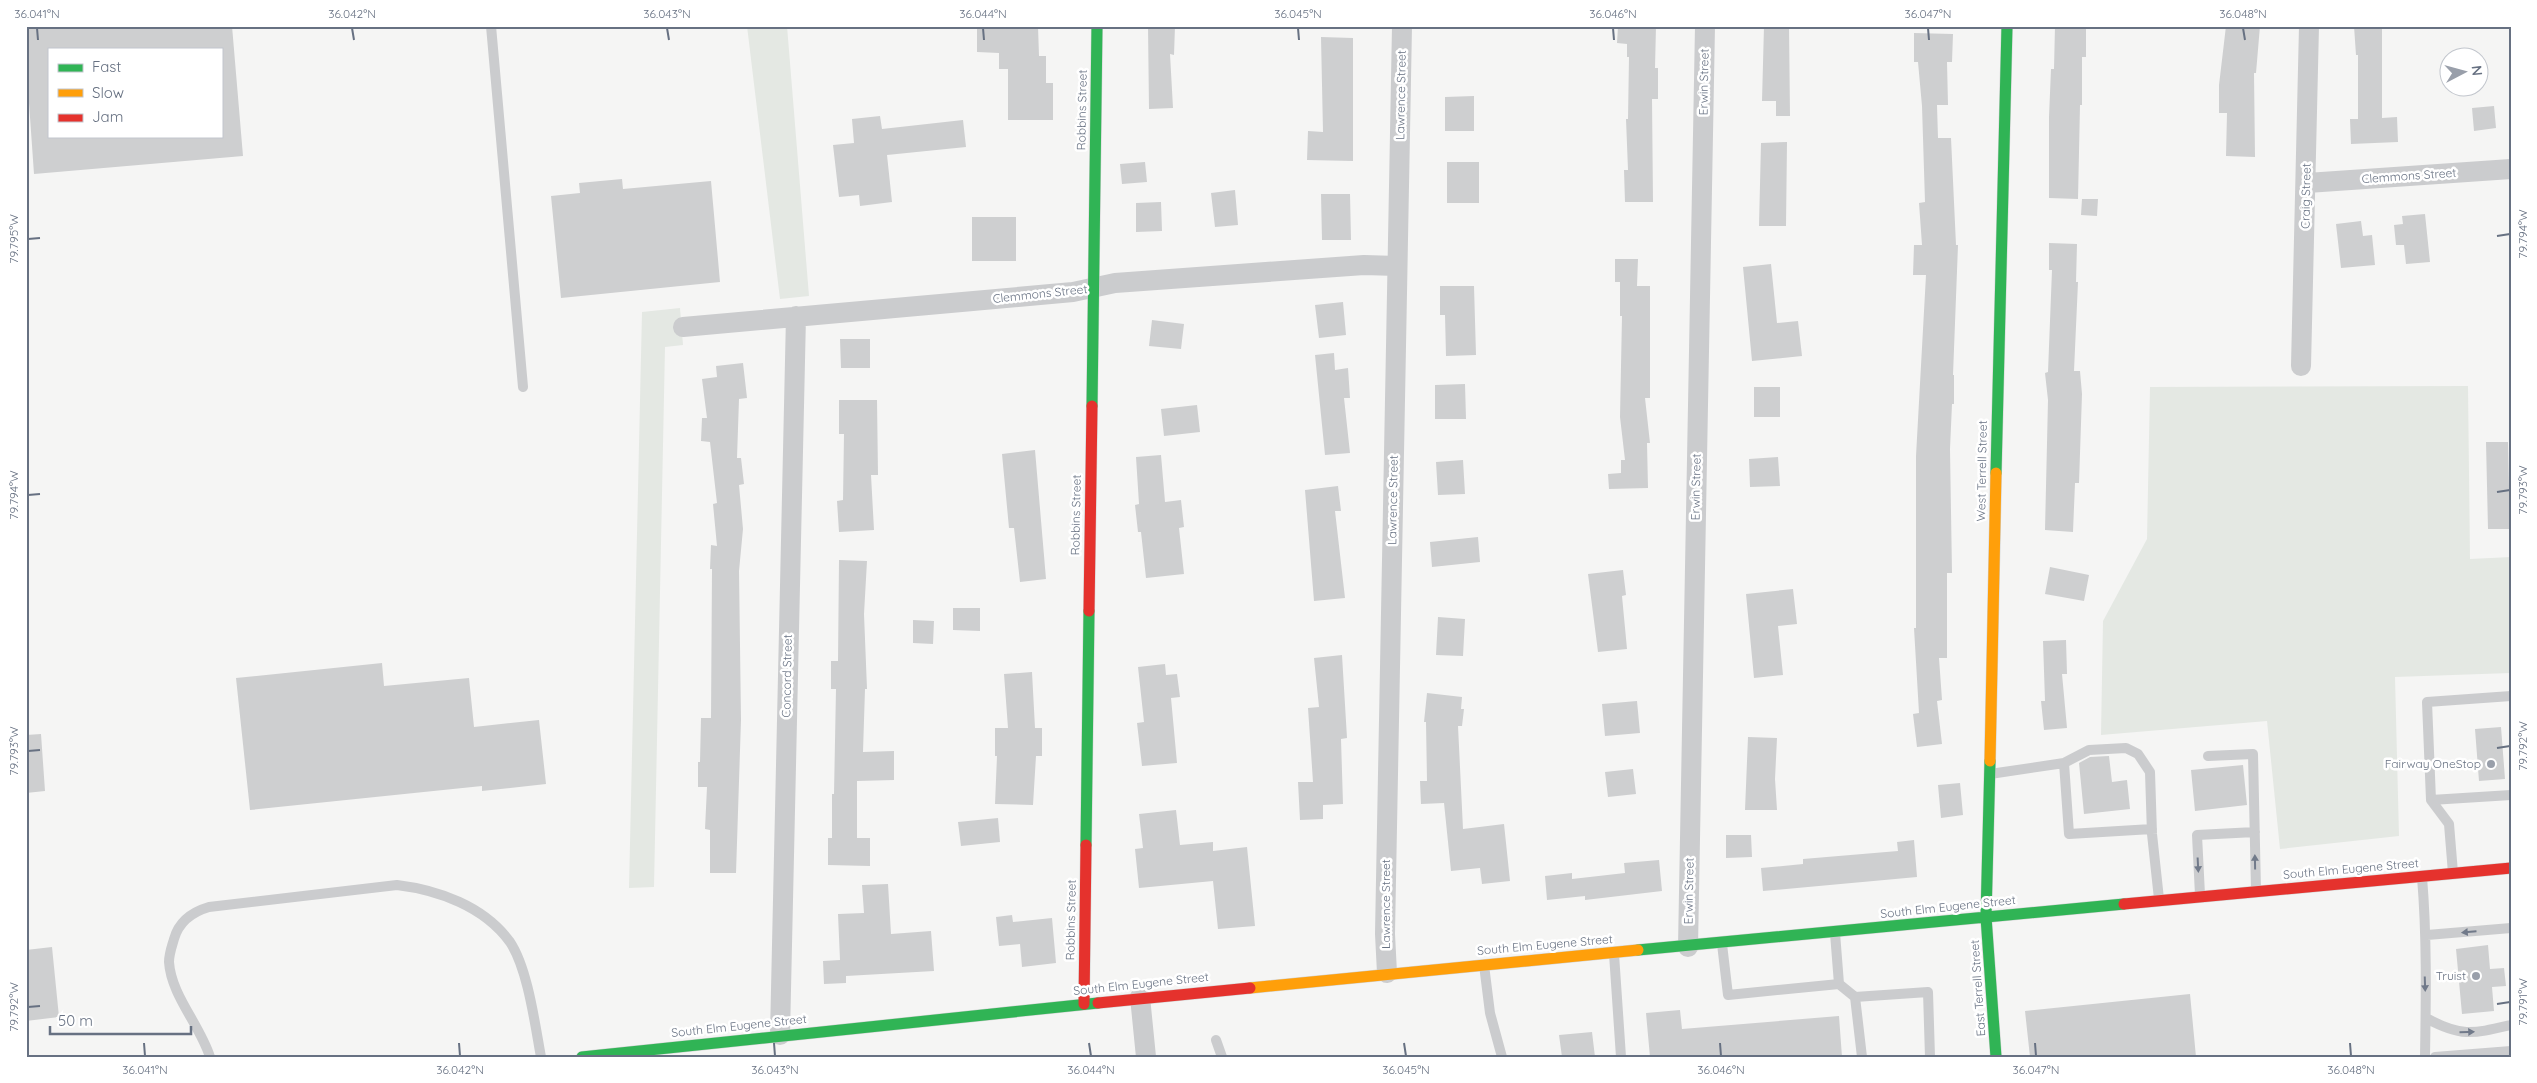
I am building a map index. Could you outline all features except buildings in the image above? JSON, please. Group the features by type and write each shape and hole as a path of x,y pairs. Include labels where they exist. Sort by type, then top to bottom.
{"street":[{"name":"Robbins Street","path":"1084,1004 1098,26"},
{"name":"Lawrence Street","path":"1387,973 1385,934 1402,26"},
{"name":"Erwin Street","path":"1688,947 1705,26"},
{"name":"West Terrell Street","path":"1986,917 2007,26"},
{"name":"Craig Street","path":"2301,366 2307,182 2309,26"},
{"name":"Clemmons Street","path":"2307,182 2511,169"},
{"name":"Clemmons Street","path":"683,327 1073,292 1115,283 1364,265 1398,266"},
{"name":"Concord Street","path":"780,1035 796,316"},
{"name":"South Elm Eugene Street","path":"582,1057 1140,997 1484,964 1688,947 2200,896 2511,868"},
{"name":"East Terrell Street","path":"1986,917 1996,1057"},
{"path":"1140,997 1146,1057"}],"lane":[{"path":"491,26 523,387"},
{"path":"2453,873 2449,824 2431,800 2427,702 2511,696"},
{"path":"1989,774 2064,764 2089,750 2126,748 2138,754 2150,772 2152,829 2159,901"},
{"path":"2208,756 2253,754 2256,892"},
{"path":"2064,764 2069,834 2152,829"},
{"path":"2431,800 2511,795"},
{"path":"2200,896 2197,835 2255,832"},
{"path":"2422,876 2427,936 2424,960 2425,1057"},
{"path":"210,1057 171,976 169,959 177,929 186,918 197,911 209,908 397,885 422,888 461,902 488,920 510,943 526,983 541,1057"},
{"path":"2427,936 2511,928"},
{"path":"1835,932 1839,984"},
{"path":"1722,943 1728,994 1839,984 1855,997 1928,992 1930,1057"},
{"path":"1614,953 1621,1057"},
{"path":"1484,964 1490,1013 1502,1057"},
{"path":"1855,997 1862,1057"},
{"path":"2426,1018 2453,1032 2468,1033 2511,1025"},
{"path":"1216,1040 1222,1057"},
{"path":"2435,1057 2511,1051"}],"shaded area":[{"path":"747,26 787,26 809,296 780,299"},
{"path":"680,308 683,345 665,347 654,887 629,888 642,312"},
{"path":"2468,386 2470,559 2511,557 2511,673 2395,677 2399,836 2280,849 2267,721 2101,735 2103,621 2147,539 2150,387"}],"traffic: fast":[{"path":"1092,406 1097,26"},
{"path":"1996,473 2007,26"},
{"path":"1086,845 1089,611"},
{"path":"1990,761 1986,917 1996,1057"},
{"path":"1638,950 2124,904"},
{"path":"582,1057 1098,1003"}],"traffic: slow":[{"path":"1990,761 1996,473"},
{"path":"1250,988 1638,950"}],"traffic: jam":[{"path":"1089,611 1092,406"},
{"path":"1084,1004 1086,845"},
{"path":"2124,904 2511,868"},
{"path":"1098,1003 1250,988"}],"place":[{"name":"Fairway OneStop","path":"2491,764"},
{"name":"Truist","path":"2476,976"}]}
